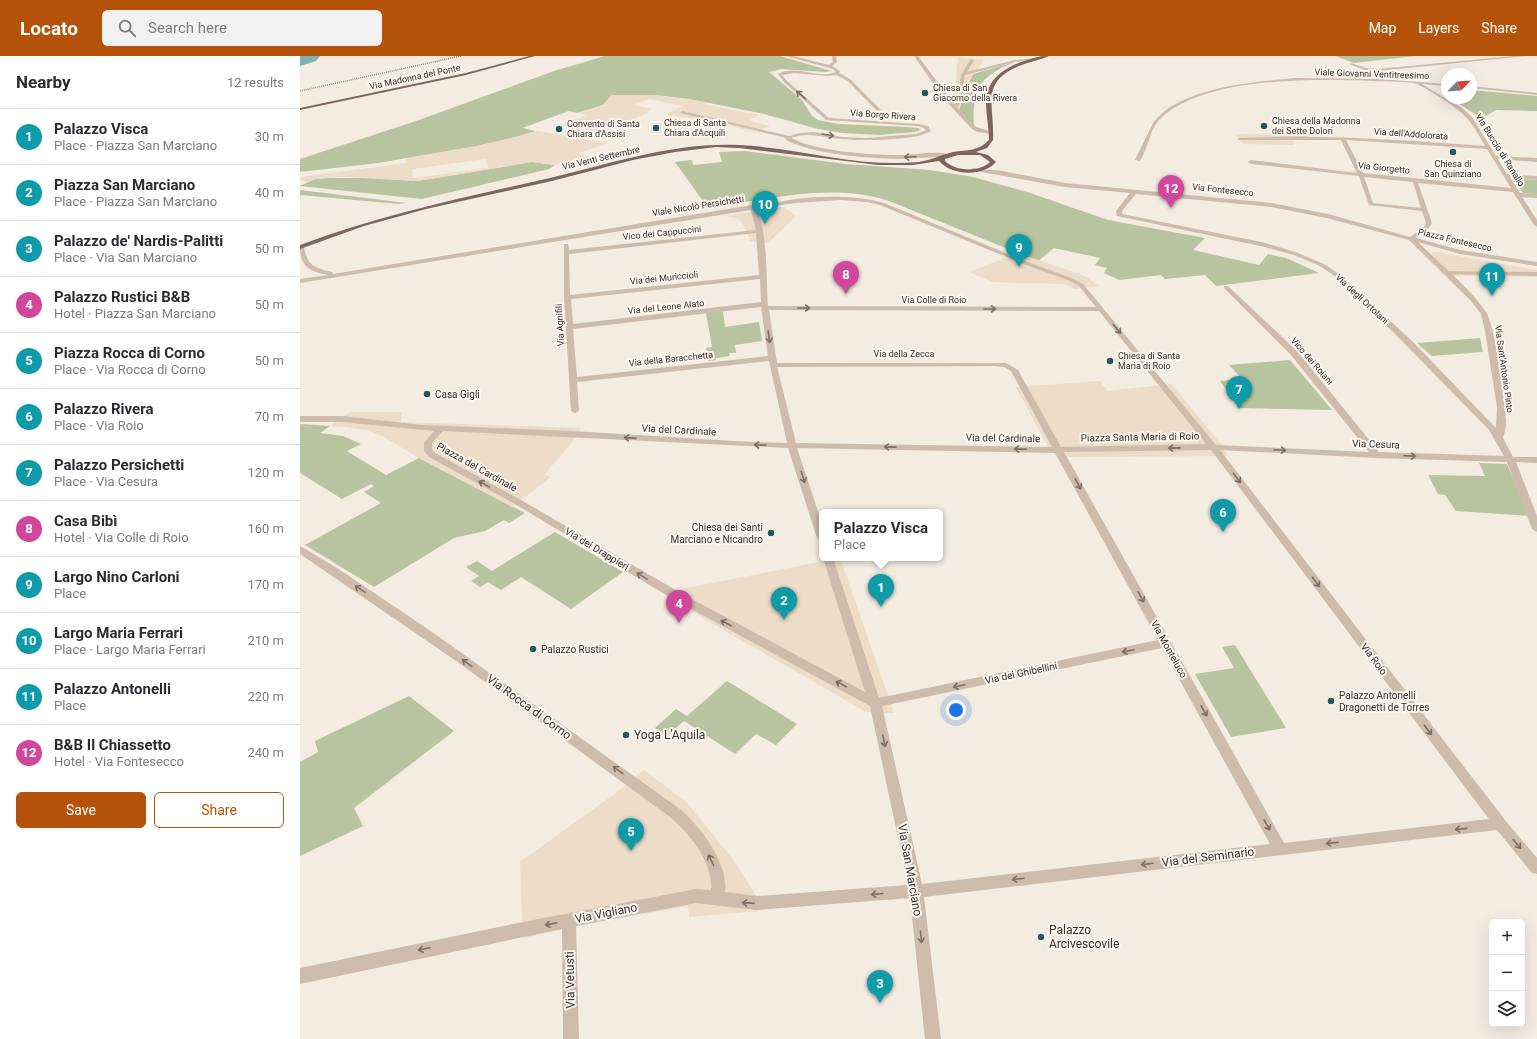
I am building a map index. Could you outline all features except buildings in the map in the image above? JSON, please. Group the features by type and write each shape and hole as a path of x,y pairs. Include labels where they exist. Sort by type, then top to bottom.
{"main road":[{"name":"Via Madonna del Ponte","path":"300,110 470,73 533,56"},
{"path":"966,153 985,147 990,142 991,133 988,95 994,80 1004,71 1047,56"},
{"name":"Via Venti Settembre","path":"300,247 356,227 410,212 641,158 686,149 720,146 752,148 874,163 913,164 973,170 990,166"},
{"path":"985,147 984,151 993,162 990,166"},
{"path":"966,153 987,156"},
{"name":"Via Venti Settembre","path":"913,164 966,153"},
{"path":"946,157 943,163 948,167"}],"street":[{"path":"788,56 829,67 838,71 839,72 837,74 849,80 879,110"},
{"path":"829,67 835,62 834,56"},
{"path":"916,56 946,98 976,129 991,133"},
{"path":"1351,64 1369,70 1385,70 1525,56"},
{"path":"964,74 1015,61 1036,59"},
{"path":"955,106 959,103 964,74 972,60"},
{"name":"Via Borgo Rivera","path":"789,137 800,134 814,133 851,138 878,139 916,135 929,131 926,127 918,125 828,119 780,75 783,72 837,74"},
{"name":"Viale Giovanni Ventitreesimo","path":"1138,160 1146,147 1149,133 1158,119 1188,100 1218,90 1262,82 1303,79 1369,80 1441,84"},
{"name":"Via Buccio di Ranallo","path":"1416,82 1468,115 1490,148 1516,192 1535,219 1537,225"},
{"path":"1477,88 1537,94"},
{"path":"682,112 789,137 789,141 799,145 870,155 895,157 946,157"},
{"name":"Via dell'Addolorata","path":"1239,139 1308,137 1343,138 1490,148"},
{"path":"1343,138 1361,175 1371,204 1425,210"},
{"path":"1495,157 1537,160"},
{"name":"Via Giorgetto","path":"1251,162 1516,192 1537,196"},
{"name":"Via Fontesecco","path":"990,166 1006,174"},
{"name":"Via Fontesecco","path":"973,170 1006,174 1054,183 1272,205 1322,215 1411,239"},
{"path":"1506,176 1537,178"},
{"path":"1411,239 1429,225 1415,181"},
{"name":"Via degli Ortolani","path":"1135,191 1118,211 1119,215 1131,219 1223,236 1284,250 1310,259 1334,272 1409,343 1475,409 1499,437 1537,529"},
{"name":"Viale Nicolò Persichetti","path":"300,281 752,207 829,198 872,201 1023,262 1072,280 1084,288 1162,385"},
{"path":"752,207 756,215 761,242 765,306 773,361 792,446 819,529"},
{"name":"Vico dei Cappuccini","path":"567,252 759,230"},
{"name":"Via Agnifili","path":"564,237 567,252 567,297 575,411"},
{"name":"Piazza Fontesecco","path":"1411,239 1478,255 1537,264"},
{"name":"Piazza Fontesecco","path":"1411,239 1445,273"},
{"name":"Viale Nicolò Persichetti","path":"300,247 303,259 312,268 330,273 344,273"},
{"path":"1445,273 1537,274"},
{"name":"Via Sant'Antonio Pinto","path":"1445,273 1473,300 1484,314 1487,322 1501,407 1502,422 1499,437"},
{"name":"Via dei Muriccioli","path":"567,297 764,277"},
{"name":"Vico dei Roiani","path":"1226,286 1294,353 1376,455"},
{"name":"Via Colle di Roio","path":"765,306 1102,309"},
{"name":"Via del Leone Alato","path":"569,327 765,306"},
{"name":"Via della Baracchetta","path":"572,380 773,361"},
{"name":"Via della Zecca","path":"773,361 995,364 1012,368 1059,450"},
{"name":"Piazza Santa Maria di Roio","path":"1162,385 1213,448"},
{"name":"Via del Cardinale","path":"300,419 342,419 407,428 577,434 694,442 792,446 1059,450"},
{"name":"Piazza del Cardinale","path":"440,429 428,444 427,448 429,453 518,502"},
{"name":"Via Cesura","path":"1213,448 1537,460"},
{"name":"Piazza Santa Maria di Roio","path":"1059,450 1213,448"},
{"name":"Via Roio","path":"1213,448 1500,824 1537,868"},
{"name":"Via Monteluco","path":"1059,450 1280,849"},
{"name":"Via dei Drappieri","path":"518,502 675,595 875,703"},
{"name":"Via Rocca di Corno","path":"300,549 493,681 632,780 672,811 691,830 708,854 718,879 717,897"},
{"name":"Via San Marciano","path":"830,561 875,703 916,890 933,1039"},
{"name":"Via dei Ghibellini","path":"875,703 1166,643"},
{"name":"Via del Seminario","path":"916,890 1500,824"},
{"name":"Via Vigliano","path":"300,976 569,920 696,896 717,897 740,902 758,903 916,890"},
{"name":"Via Vetusti","path":"569,920 571,1039"}],"green space":[{"path":"605,56 780,56 831,71 781,69 769,72 802,100 812,116 818,120 838,124 907,127 918,128 921,130 880,135 843,133 818,129 764,114 689,99 655,95 612,95 603,105 577,113 569,111 522,128 536,131 516,137 477,146 378,163 300,172 300,159 416,121 554,71"},
{"path":"1335,56 1415,56 1354,63"},
{"path":"1015,62 993,73 985,79 980,86 976,93 974,103 974,128 959,110 966,88 973,74"},
{"path":"1477,91 1537,96 1537,111 1496,110 1484,117 1475,114 1459,104 1477,104"},
{"path":"745,151 846,164 930,170 973,177 1027,192 1108,220 1205,238 1193,250 1259,265 1268,254 1286,258 1319,273 1216,286 1205,275 1165,279 1161,275 1119,280 1104,273 1107,268 1095,265 1100,258 1054,248 1038,261 889,201 867,196 844,193 798,194 708,208 675,162 692,160 693,165 722,162 719,152"},
{"path":"532,162 555,165 549,169 422,199 300,186 315,179 331,178 373,178 418,181"},
{"path":"1513,178 1537,180 1537,194 1523,193"},
{"path":"300,190 407,203 399,204 300,195"},
{"path":"723,311 725,327 759,322 762,341 735,345 736,353 729,353 730,356 708,361 706,348 712,347 706,313"},
{"path":"1480,338 1483,352 1432,356 1417,343"},
{"path":"1290,360 1332,410 1240,408 1220,381 1242,379 1229,365"},
{"path":"300,424 330,426 320,433 343,436 361,444 347,451 386,475 419,458 525,513 509,523 504,520 485,531 454,538 374,587 305,545 381,503 364,492 374,486 371,484 342,499 300,473"},
{"path":"1479,463 1507,464 1529,516 1456,511 1445,495 1438,494 1428,475 1485,476"},
{"path":"555,532 623,572 571,609 521,577 501,590 488,582 480,587 471,581 479,576 466,567 477,561 492,571"},
{"path":"1235,645 1286,728 1231,737 1195,674 1234,668 1222,647"},
{"path":"727,681 797,724 776,745 756,734 735,754 684,721 667,736 655,728 676,709 687,716"},
{"path":"409,696 454,731 354,808 363,826 300,856 300,762 318,752 315,741"}],"shaded area":[{"path":"958,57 984,60 974,73 966,88 959,110 954,106"},
{"path":"612,95 655,95 706,102 702,104 759,115 747,120 770,126 755,132 713,121 668,115 668,113 684,106 649,99 633,105 652,109 646,111 650,112 603,132 559,125 587,115 577,113 603,105"},
{"path":"536,131 608,143 579,153 586,156 555,165 532,162 418,181 342,177 315,179 306,182 300,180 300,177 406,163 405,159 477,146","holes":["485,159 488,168 413,178 412,169"]},
{"path":"1235,134 1307,135 1309,138 1292,139 1294,145 1244,144"},
{"path":"784,207 796,216 768,243 750,241 745,228 739,219 725,216"},
{"path":"1432,252 1537,270 1537,277 1453,276 1432,255"},
{"path":"1018,253 1085,276 1099,286 1075,289 1064,284 993,282 969,272"},
{"path":"1100,381 1107,391 1171,384 1222,445 1228,456 1063,457 1050,450 1016,387"},
{"path":"350,412 402,412 401,422 581,428 573,441 544,475 551,477 512,507 419,458 382,436 367,430 331,426"},
{"path":"825,561 841,561 894,713 866,712 670,599 687,588"},
{"path":"644,770 686,802 732,858 757,897 758,911 689,917 688,906 583,925 523,938 520,862 620,790"}],"waterway":[{"path":"300,59 308,56"}],"railway":[{"path":"300,91 461,56"}],"place":[{"name":"Chiesa di San Giacomo della Rivera","path":"925,93"},
{"name":"Chiesa della Madonna dei Sette Dolori","path":"1264,126"},
{"name":"Chiesa di Santa Chiara d'Acquili","path":"656,128"},
{"name":"Convento di Santa Chiara d'Assisi","path":"559,129"},
{"name":"Chiesa di San Quinziano","path":"1453,152"},
{"name":"B&B Il Chiassetto","path":"1171,208"},
{"name":"Largo Maria Ferrari","path":"765,224"},
{"name":"Largo Nino Carloni","path":"1019,267"},
{"name":"Casa Bibì","path":"846,294"},
{"name":"Palazzo Antonelli","path":"1492,296"},
{"name":"Chiesa di Santa Maria di Roio","path":"1110,361"},
{"name":"Casa Gigli","path":"427,394"},
{"name":"Palazzo Persichetti","path":"1239,409"},
{"name":"Palazzo Rivera","path":"1223,532"},
{"name":"Chiesa dei Santi Marciano e Nicandro","path":"771,533"},
{"name":"Palazzo Visca","path":"881,607"},
{"name":"Piazza San Marciano","path":"784,620"},
{"name":"Palazzo Rustici B&B","path":"679,623"},
{"name":"Palazzo Rustici","path":"533,649"},
{"name":"Palazzo Antonelli Dragonetti de Torres","path":"1331,701"},
{"name":"Yoga L'Aquila","path":"626,735"},
{"name":"Piazza Rocca di Corno","path":"631,851"},
{"name":"Palazzo Arcivescovile","path":"1041,937"},
{"name":"Palazzo de' Nardis-Palitti","path":"880,1003"}]}
